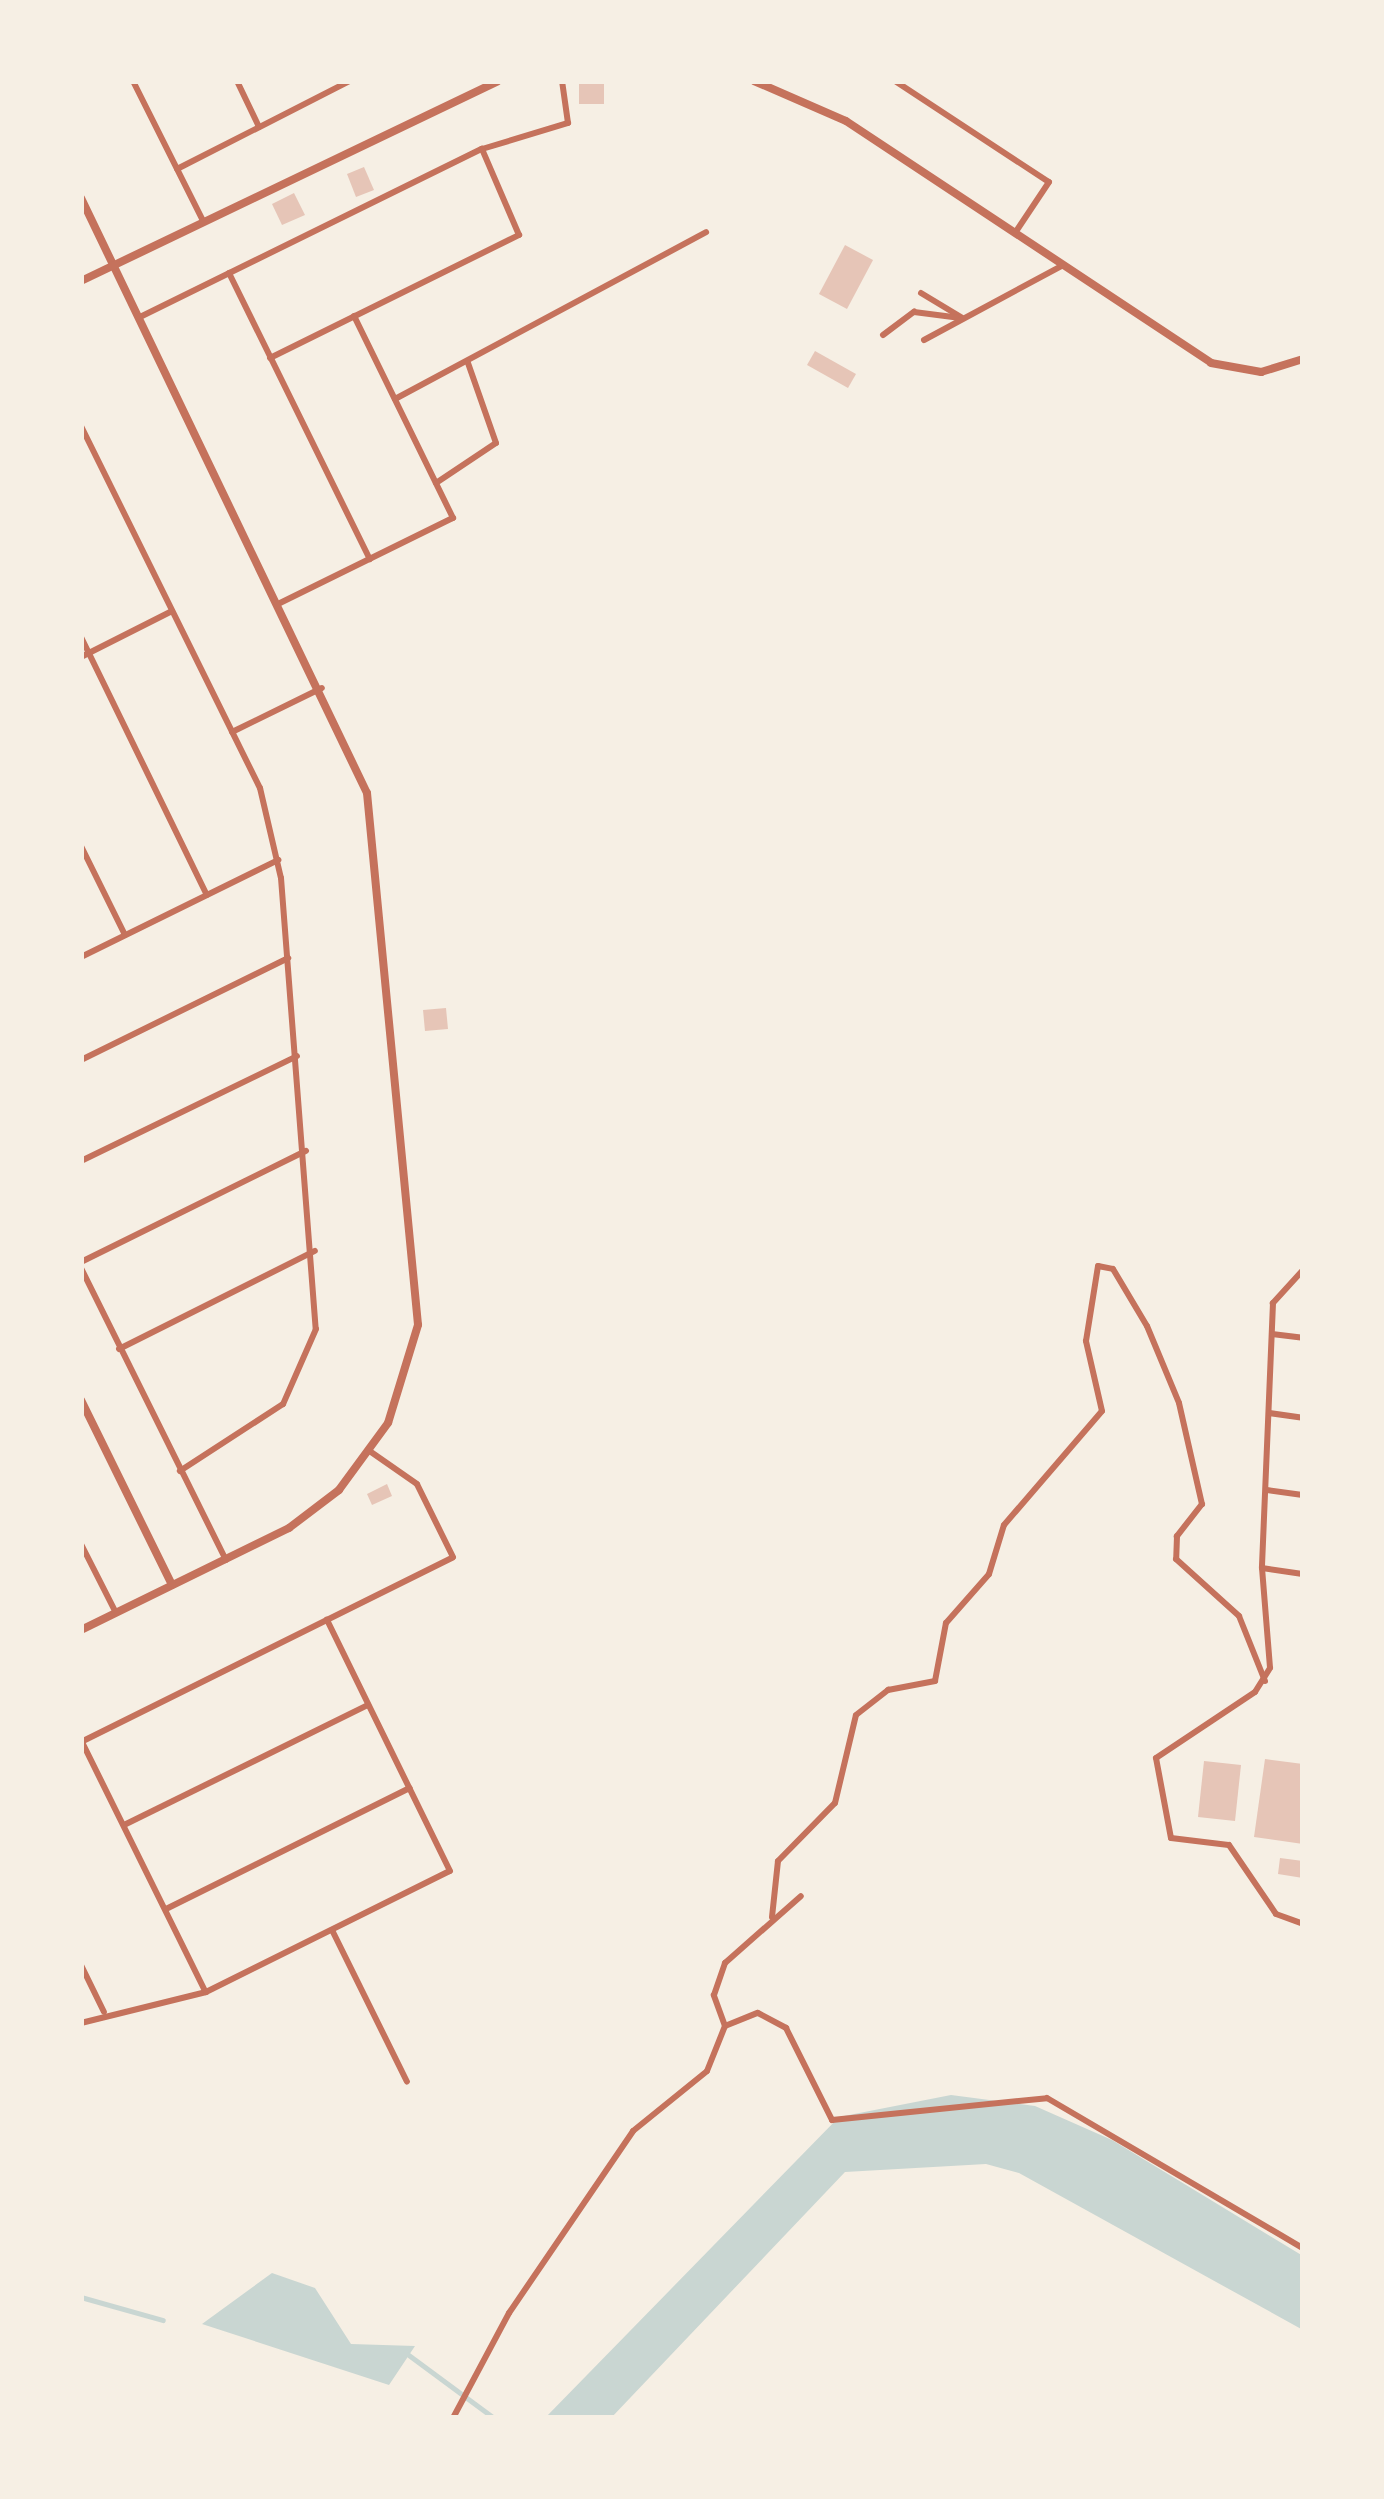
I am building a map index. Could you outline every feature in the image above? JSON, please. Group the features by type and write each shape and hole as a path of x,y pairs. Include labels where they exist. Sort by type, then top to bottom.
{"street":[{"path":"133,81 202,221"},
{"path":"237,81 260,127"},
{"path":"81,281 498,81"},
{"path":"140,317 482,149 568,124 562,81"},
{"path":"754,81 846,121 1211,363 1261,372 1303,359"},
{"path":"896,81 1048,182 1015,233"},
{"path":"177,169 344,82"},
{"path":"270,358 519,235 482,149"},
{"path":"81,198 322,688 375,832 417,1278 411,1360 371,1452 307,1516 81,1630"},
{"path":"394,399 706,232"},
{"path":"924,340 1063,265"},
{"path":"229,273 370,559"},
{"path":"921,293 964,319"},
{"path":"883,334 914,312 964,319"},
{"path":"280,603 453,518 354,316"},
{"path":"436,483 496,443 497,422 468,363"},
{"path":"81,426 232,732 278,860 288,958 315,1252 316,1329 292,1391 249,1435 180,1471"},
{"path":"85,655 172,611"},
{"path":"81,637 85,655 207,895"},
{"path":"232,732 322,688"},
{"path":"81,846 125,935"},
{"path":"81,957 278,860"},
{"path":"81,1060 288,958"},
{"path":"81,1162 297,1056"},
{"path":"226,1560 81,1265 306,1151"},
{"path":"119,1349 315,1252"},
{"path":"772,1917 778,1862 836,1803 856,1715 888,1690 934,1681 946,1623 989,1574 1004,1525 1102,1411 1086,1340 1098,1266 1113,1269 1147,1326 1179,1403 1202,1504 1177,1537 1176,1559 1239,1616 1265,1681"},
{"path":"1265,1681 1262,1568 1274,1303 1303,1270"},
{"path":"1272,1334 1303,1338"},
{"path":"81,1400 172,1585"},
{"path":"1269,1413 1303,1418"},
{"path":"206,1992 81,1742 453,1557 417,1484 371,1452"},
{"path":"1267,1490 1303,1495"},
{"path":"81,1544 116,1613"},
{"path":"1262,1568 1303,1574"},
{"path":"81,2024 104,2012 206,1992 450,1871 327,1620"},
{"path":"1265,1681 1156,1758 1171,1838 1229,1845 1276,1914 1303,1924"},
{"path":"124,1825 368,1705"},
{"path":"165,1909 410,1788"},
{"path":"453,2418 633,2131 707,2071 725,2026 719,1972 772,1917 801,1896"},
{"path":"332,1930 407,2082"},
{"path":"81,1965 104,2012"},
{"path":"725,2026 778,2017 839,2122 1047,2098 1303,2248"}],"shaded area":[{"path":"951,2095 1035,2106 1112,2140 1303,2256 1303,2330 1019,2173 986,2164 845,2172 611,2418 545,2418 839,2117"},
{"path":"272,2273 315,2288 351,2344 415,2346 389,2385 202,2324"}],"building":[{"path":"579,81 604,81 604,104 579,104"},
{"path":"364,167 374,190 356,197 347,174"},
{"path":"294,193 305,215 282,225 272,204"},
{"path":"845,245 873,260 847,309 819,294"},
{"path":"815,351 856,374 848,388 807,365"},
{"path":"446,1008 448,1029 425,1031 423,1010"},
{"path":"387,1484 392,1496 372,1505 367,1494"},
{"path":"1265,1759 1303,1764 1303,1844 1254,1837"},
{"path":"1204,1761 1241,1765 1235,1821 1198,1817"},
{"path":"1280,1858 1303,1861 1303,1878 1278,1874"}],"waterway":[{"path":"81,2297 163,2320"},
{"path":"409,2355 494,2418"}]}
